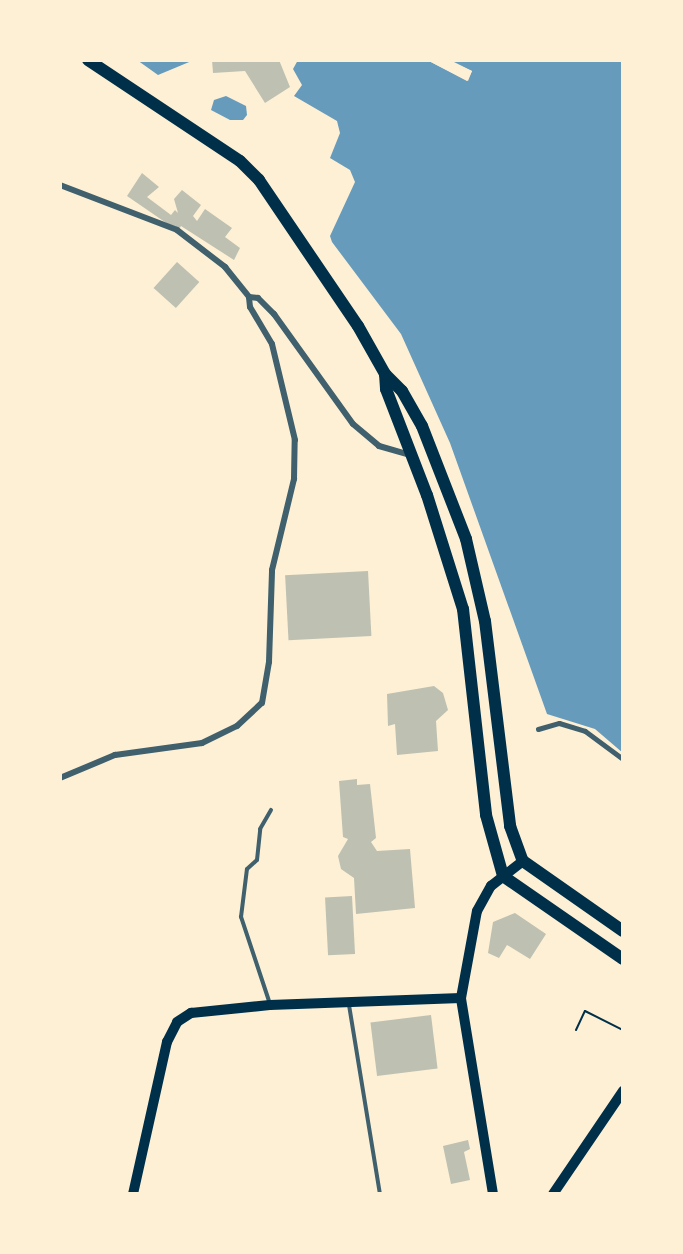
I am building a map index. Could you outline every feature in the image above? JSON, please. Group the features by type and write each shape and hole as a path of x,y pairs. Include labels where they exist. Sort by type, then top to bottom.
{"main road":[{"path":"88,60 240,161 259,180 358,326 385,375 402,391 431,449 466,539 481,603 510,826 523,861 623,931"},
{"path":"385,375 386,389 463,609 486,815 503,876 623,959"},
{"path":"411,455 431,449"},
{"path":"463,609 481,603"},
{"path":"493,1194 461,998 477,911 491,886 523,861"},
{"path":"133,1194 167,1042 177,1022 191,1013 270,1005 348,1004 461,998"},
{"path":"553,1194 623,1091"}],"street":[{"path":"60,184 177,230 225,267 249,297 250,307 272,344 295,440 294,479 272,570 269,662 262,703 237,726 202,743 115,754 60,778"},
{"path":"249,297 258,298 274,314 353,424 378,446 411,455"},
{"path":"538,729 559,723 585,731 623,759"}],"lane":[{"path":"270,1005 241,917 247,869 257,860 260,829 271,810"},
{"path":"348,1004 380,1194"}],"path":[{"path":"576,1030 585,1011 623,1030"}],"water":[{"path":"137,60 194,60 158,75"},
{"path":"298,60 427,60 467,81 472,71 450,60 623,60 623,753 595,729 547,714 450,443 401,334 332,242 330,236 355,182 350,170 330,158 340,133 337,121 294,96 302,85 293,69"},
{"path":"226,96 246,106 247,115 243,120 230,120 211,110 214,100"}],"pier":[{"path":"427,60 466,77 468,73 447,60 472,71 468,81"}],"building":[{"path":"212,60 279,60 290,87 265,103 245,71 213,73"},
{"path":"142,173 159,187 147,197 171,215 175,210 178,213 174,199 182,190 201,205 193,216 197,221 205,209 232,228 225,237 240,248 234,260 181,226 178,231 127,196"},
{"path":"177,262 199,282 176,308 154,288"},
{"path":"368,571 371,636 289,640 285,575"},
{"path":"434,686 443,693 448,710 436,721 438,751 397,755 395,724 388,726 387,694"},
{"path":"357,779 357,785 370,784 376,838 371,842 377,851 410,849 415,908 356,914 354,878 341,869 338,856 348,839 343,837 339,781"},
{"path":"352,896 355,954 328,955 325,897"},
{"path":"515,913 546,934 530,959 507,945 499,958 488,953 493,922"},
{"path":"431,1015 438,1069 377,1076 370,1022"},
{"path":"468,1140 470,1149 464,1152 470,1180 451,1184 443,1146"}]}
